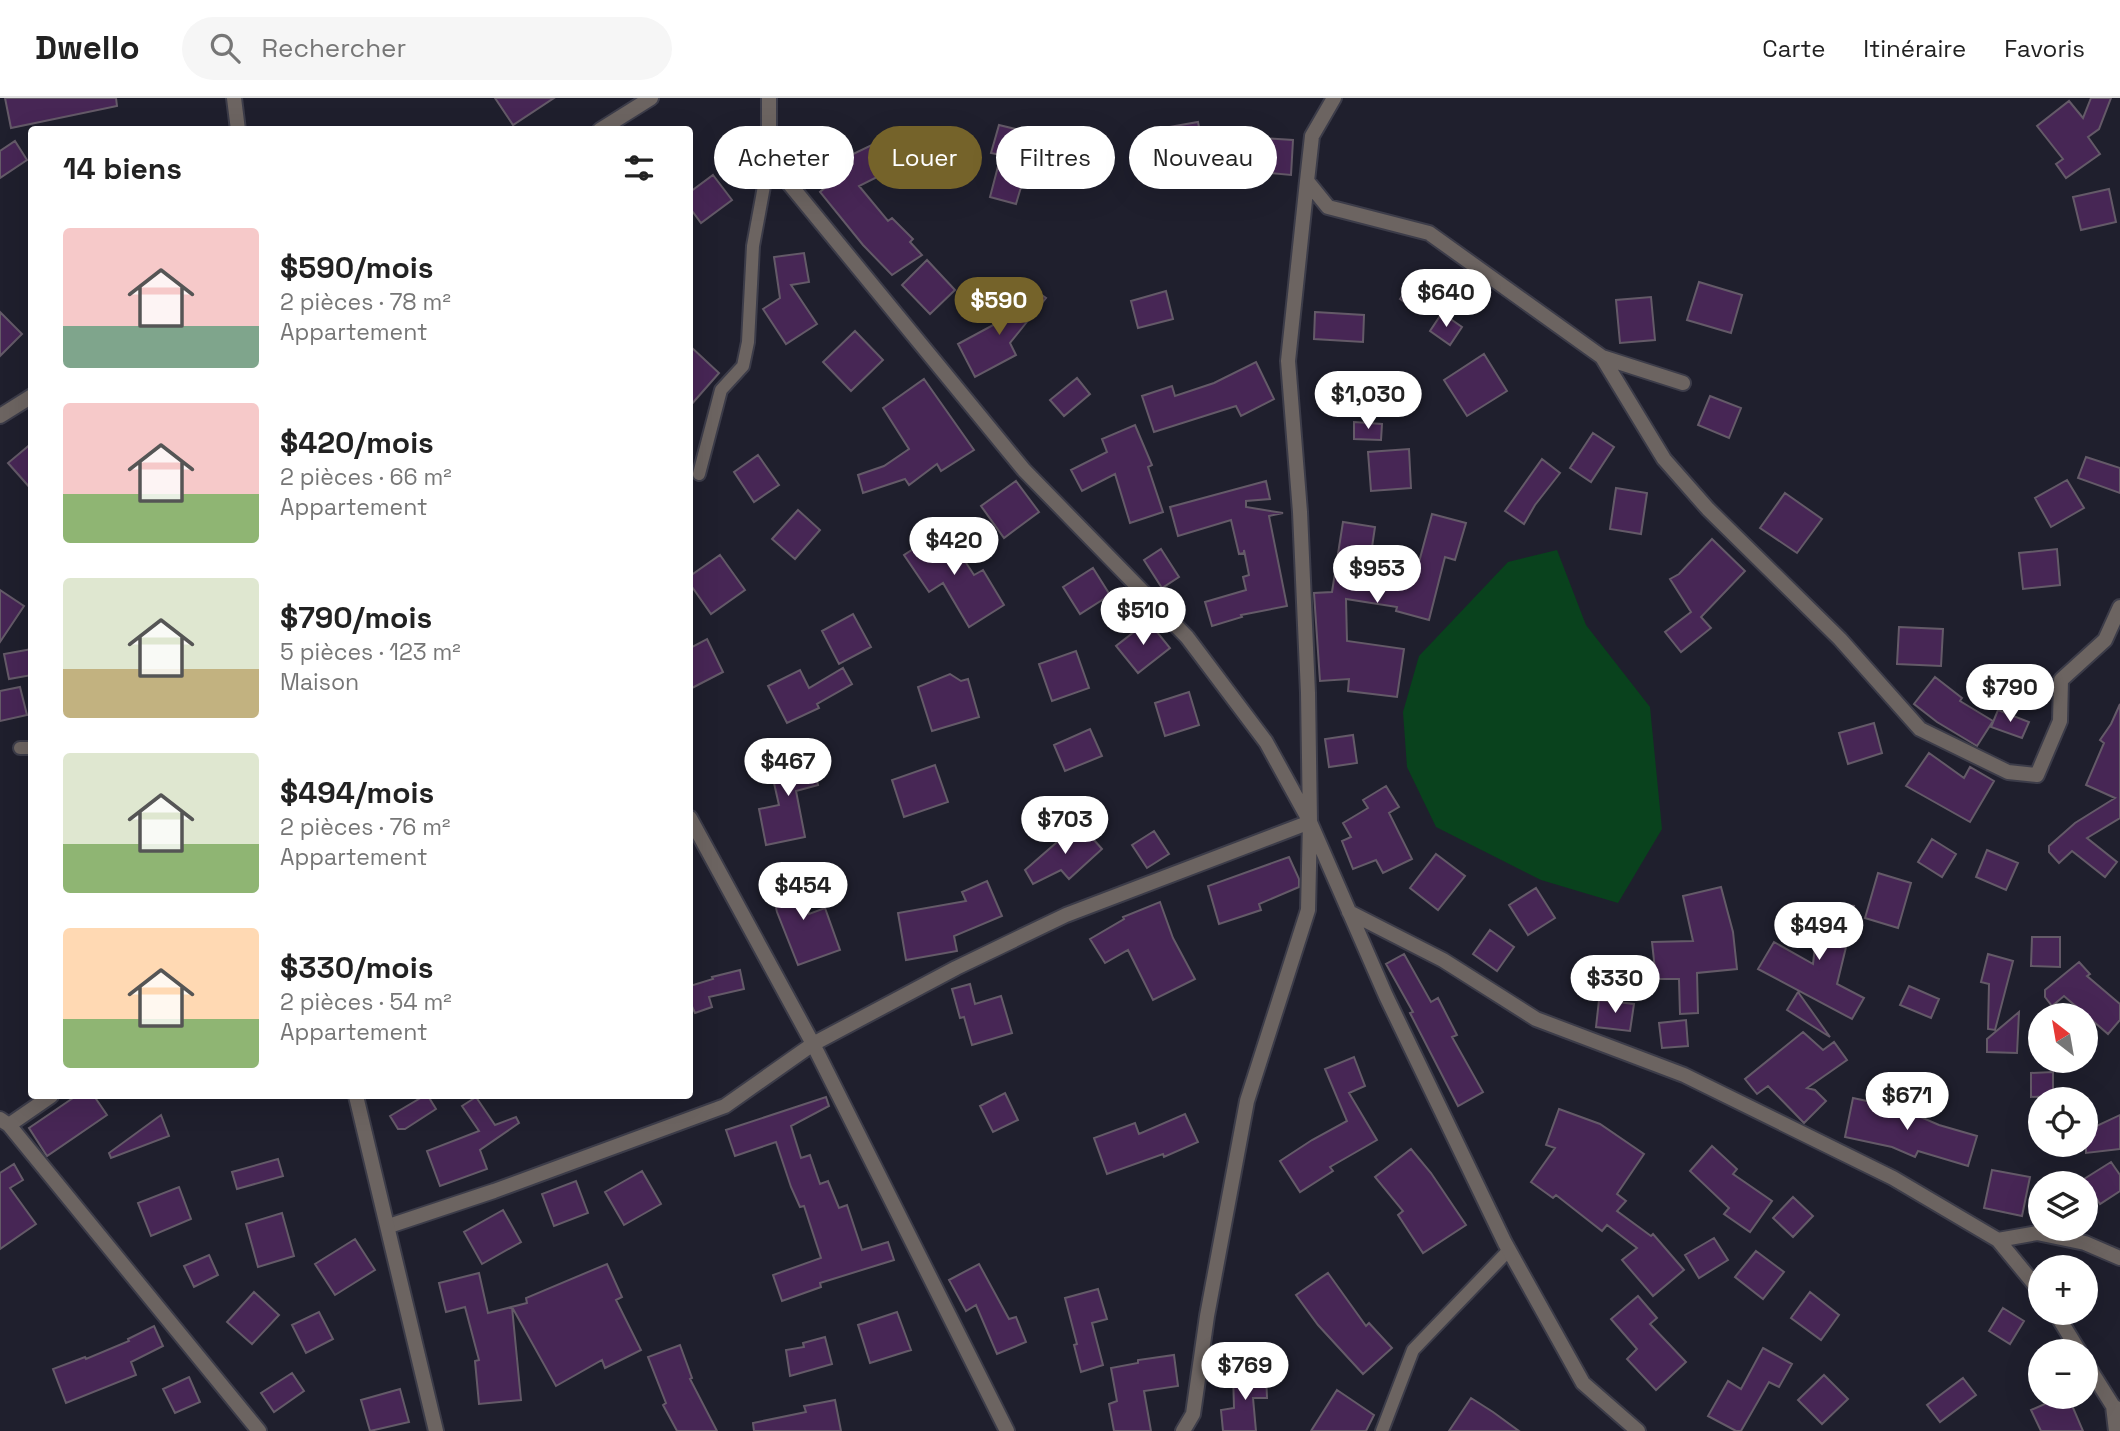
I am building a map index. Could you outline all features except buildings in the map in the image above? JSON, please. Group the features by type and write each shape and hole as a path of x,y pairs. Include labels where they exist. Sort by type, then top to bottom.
{"street":[{"path":"234,98 237,126"},
{"path":"606,126 652,98"},
{"path":"769,98 769,126"},
{"path":"1183,1431 1193,1414 1247,1101 1308,910 1308,694 1300,512 1288,361 1312,136 1334,98"},
{"path":"1307,181 1328,207 1429,233 1602,357 1683,383"},
{"path":"794,189 1024,470 1187,637 1266,742 1310,822 1386,996 1509,1250 1583,1383 1638,1431"},
{"path":"1602,357 1664,459 1708,509 1840,639 1920,729 2008,772 2037,775 2060,722 2061,680 2105,640 2120,607"},
{"path":"0,416 28,398"},
{"path":"389,1226 494,1191 725,1106 813,1044 956,968 1066,915 1310,822"},
{"path":"693,824 813,1044 1007,1431"},
{"path":"1349,912 1443,960 1536,1019 1684,1075 1893,1178 1998,1240 2028,1276"},
{"path":"46,1099 4,1122 259,1431"},
{"path":"357,1099 436,1431"},
{"path":"1998,1240 2036,1233 2085,1243 2120,1258"},
{"path":"2098,1381 2116,1408 2116,1431"}],"lane":[{"path":"699,474 721,390 743,366 748,342 753,246 763,189"},
{"path":"1382,1431 1413,1350 1509,1250"}],"green space":[{"path":"1557,550 1586,625 1650,707 1662,829 1618,903 1541,880 1436,827 1407,767 1403,712 1419,656 1508,562"}]}
